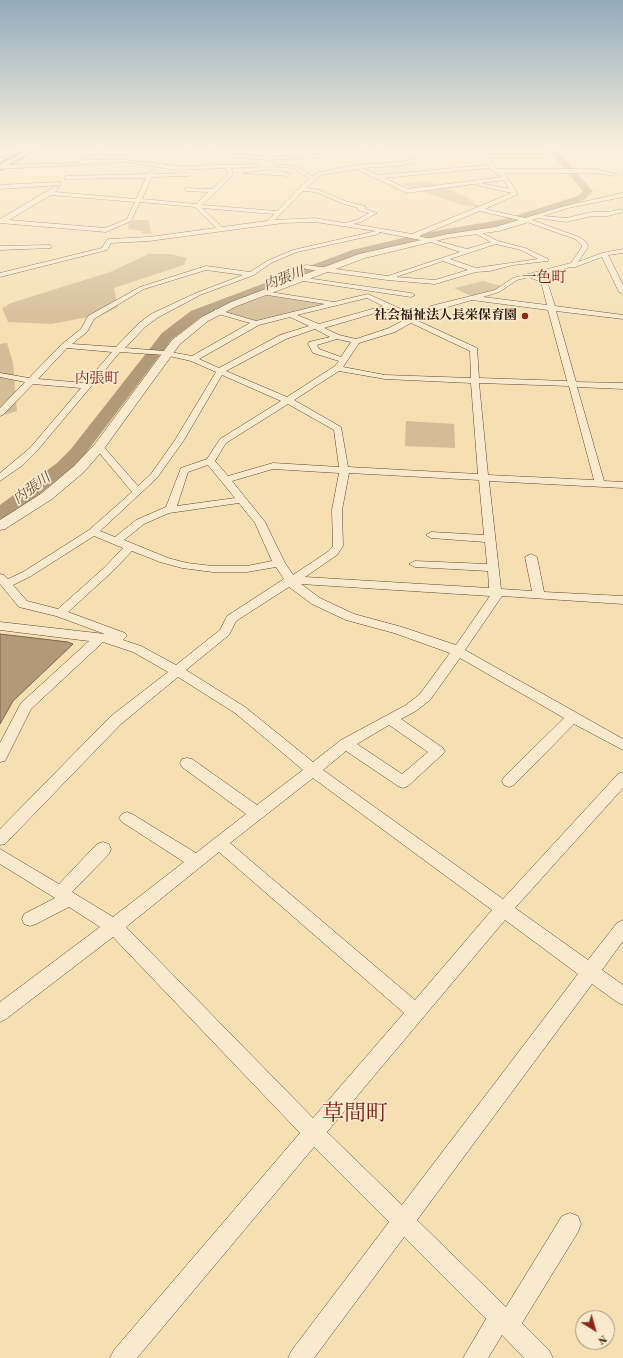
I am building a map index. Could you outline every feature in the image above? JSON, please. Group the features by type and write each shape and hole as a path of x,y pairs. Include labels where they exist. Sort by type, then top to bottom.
{"street":[{"path":"1,222 21,210"},
{"path":"1,222 106,230 129,220 133,210"},
{"path":"201,210 220,229"},
{"path":"248,210 279,213"},
{"path":"269,223 282,210"},
{"path":"344,225 359,221 374,213 365,210"},
{"path":"410,236 427,232 478,210"},
{"path":"472,298 497,291 515,279 573,264 585,249 584,243 577,238 524,220 481,210"},
{"path":"0,526 47,496 68,479 99,447 166,353 190,330 218,311 322,269 387,249 430,239 496,229 557,210"},
{"path":"536,217 566,220 592,214 623,212"},
{"path":"106,230 102,238 109,241 149,239 269,223 315,220 430,239 465,251"},
{"path":"0,478 20,463 33,450 87,386 141,326 173,306 252,274 269,262 296,251 385,231"},
{"path":"476,232 496,242 523,250 543,260 556,264 554,267 544,271"},
{"path":"0,275 105,249 109,241"},
{"path":"387,278 496,242"},
{"path":"0,248 49,247"},
{"path":"560,267 565,268 604,254 623,251"},
{"path":"604,254 621,282 623,292"},
{"path":"443,259 475,270"},
{"path":"194,359 256,322 368,296 391,298 416,293 435,282 475,270 490,269 513,263 543,260"},
{"path":"306,267 387,278 435,282"},
{"path":"0,413 4,405 65,346 84,330 91,318 142,288 206,268 252,274"},
{"path":"529,275 544,281 600,484"},
{"path":"299,279 416,293"},
{"path":"262,293 338,304"},
{"path":"0,1013 114,926 312,769 346,744 411,708 425,697 433,688 496,596 497,593 475,381 474,350 368,296"},
{"path":"291,314 337,336 356,341 392,330 444,304 463,298 623,317"},
{"path":"137,649 135,645 118,634 60,613 23,604 3,581 28,574 94,532 138,492 154,476 179,440 221,370 283,337 388,307"},
{"path":"218,311 256,322"},
{"path":"337,336 312,344 316,351 340,364 385,376 475,381 623,386"},
{"path":"170,510 184,470 210,462 223,441 289,401 340,364 356,341"},
{"path":"0,839 116,720 225,632 231,619 333,553 338,546 339,538 337,510 344,471 338,429 289,401 194,359 148,351 65,346"},
{"path":"0,375 30,381 87,386"},
{"path":"99,447 138,492"},
{"path":"210,462 260,522 278,563 292,580 316,601 350,617 398,630 457,651 623,745"},
{"path":"225,480 272,466 623,485"},
{"path":"115,542 140,522 170,510 242,500"},
{"path":"94,532 130,548 179,564 213,569 247,568 278,563"},
{"path":"431,536 491,539"},
{"path":"60,613 110,569 130,548"},
{"path":"531,557 539,595"},
{"path":"415,564 494,568"},
{"path":"292,580 623,600"},
{"path":"0,626 109,639 137,649 240,710 312,769 503,910 623,996"},
{"path":"0,757 26,706 100,638"},
{"path":"509,781 573,717"},
{"path":"346,744 402,782 438,752 390,719"},
{"path":"187,763 257,812"},
{"path":"122,1358 503,910 623,778"},
{"path":"127,818 196,861"},
{"path":"219,843 416,1012"},
{"path":"30,919 65,896 102,849"},
{"path":"0,856 114,926 313,1132 541,1358"},
{"path":"300,1358 623,928"},
{"path":"474,1358 504,1321 570,1224"}],"shaded area":[{"path":"134,220 148,220 152,234 141,233 142,231 128,229 129,224 125,224"},
{"path":"149,254 170,254 187,258 184,265 114,288 118,307 104,314 51,324 8,322 2,308 11,303 110,272"},
{"path":"483,281 501,286 495,290 471,296 454,288"},
{"path":"263,295 329,304 257,321 228,313 228,310 234,306"},
{"path":"7,343 13,363 17,411 0,416 0,344"},
{"path":"406,421 454,424 455,448 405,446"},
{"path":"0,634 68,642 73,644 13,701 0,724"}],"waterway":[{"name":"内張川","path":"0,513 26,496 63,467 77,453 167,336 196,314 221,303 356,252 424,236 507,222 543,210"}],"place":[{"name":"社会福祉法人長栄保育園","path":"525,316"}],"district":[{"name":"一色町","path":"544,278"},
{"name":"内張町","path":"97,379"},
{"name":"草間町","path":"355,1114"}]}
